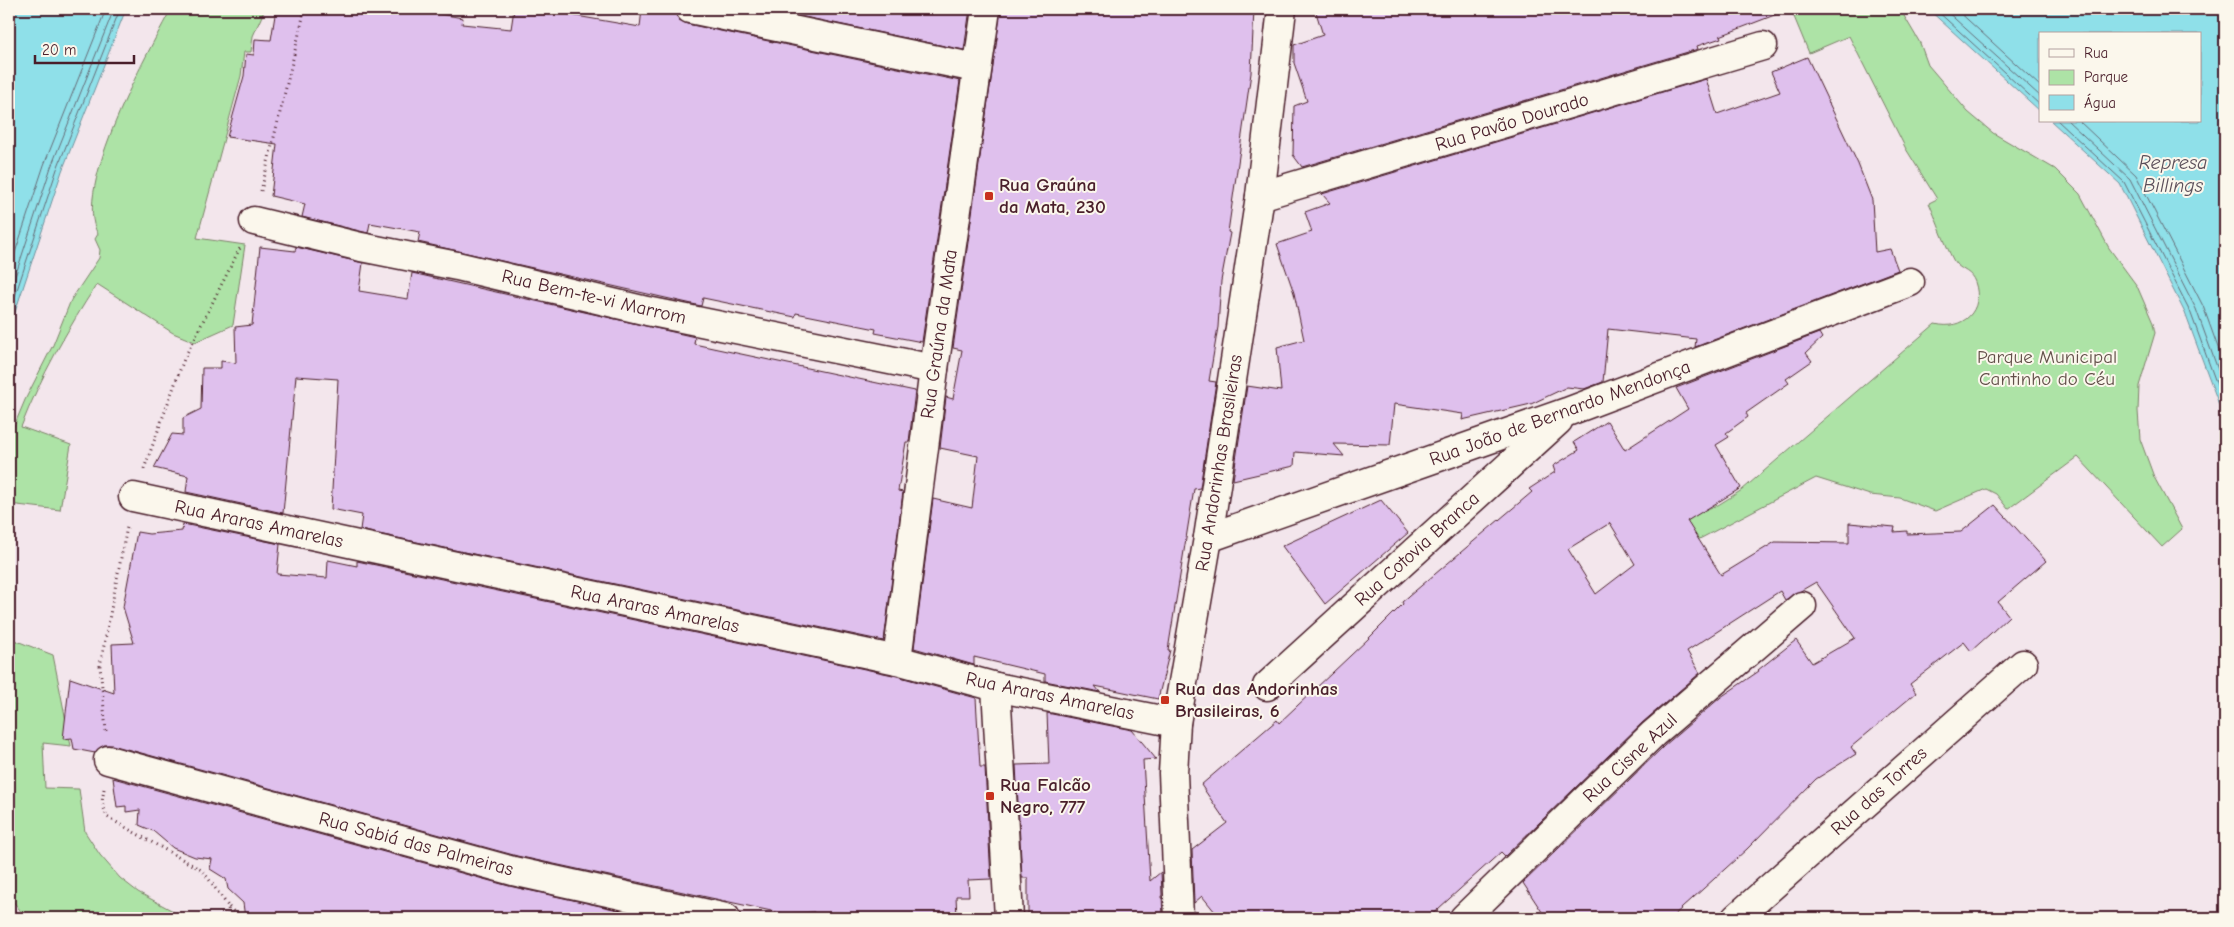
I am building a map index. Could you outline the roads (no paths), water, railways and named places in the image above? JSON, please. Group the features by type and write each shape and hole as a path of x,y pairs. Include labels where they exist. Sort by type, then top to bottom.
{"street":[{"path":"690,9 976,68"},
{"name":"Rua Graúna da Mata","path":"897,660 934,369 986,9"},
{"name":"Rua Andorinhas Brasileiras","path":"1179,918 1173,773 1176,722 1208,538 1260,196 1282,9"},
{"name":"Rua Pavão Dourado","path":"1260,196 1763,46"},
{"name":"Rua Bem-te-vi Marrom","path":"254,221 647,311 934,369"},
{"name":"Rua João de Bernardo Mendonça","path":"1208,538 1567,412 1910,282"},
{"name":"Rua Cotovia Branca","path":"1267,686 1567,412"},
{"name":"Rua Araras Amarelas","path":"133,497 897,660 996,687 1176,722"},
{"name":"Rua Cisne Azul","path":"1464,918 1652,734 1802,606"},
{"name":"Rua das Torres","path":"1736,918 2023,664"},
{"path":"996,687 1009,918"},
{"name":"Rua Sabiá das Palmeiras","path":"108,760 513,871 726,918"}],"water":[{"path":"9,9 126,9 62,171 9,330"},
{"name":"Represa Billings","path":"1928,9 2225,9 2225,618 2221,410 2185,313 2120,184 2052,122 2202,122 2202,32 2039,32 2039,110"}],"place":[{"name":"Rua Graúna da Mata, 230","path":"989,196"},
{"name":"Rua das Andorinhas Brasileiras, 6","path":"1165,700"},
{"name":"Rua Falcão Negro, 777","path":"990,796"}],"park label":[{"name":"Parque Municipal Cantinho do Céu","path":"2047,368"}]}
